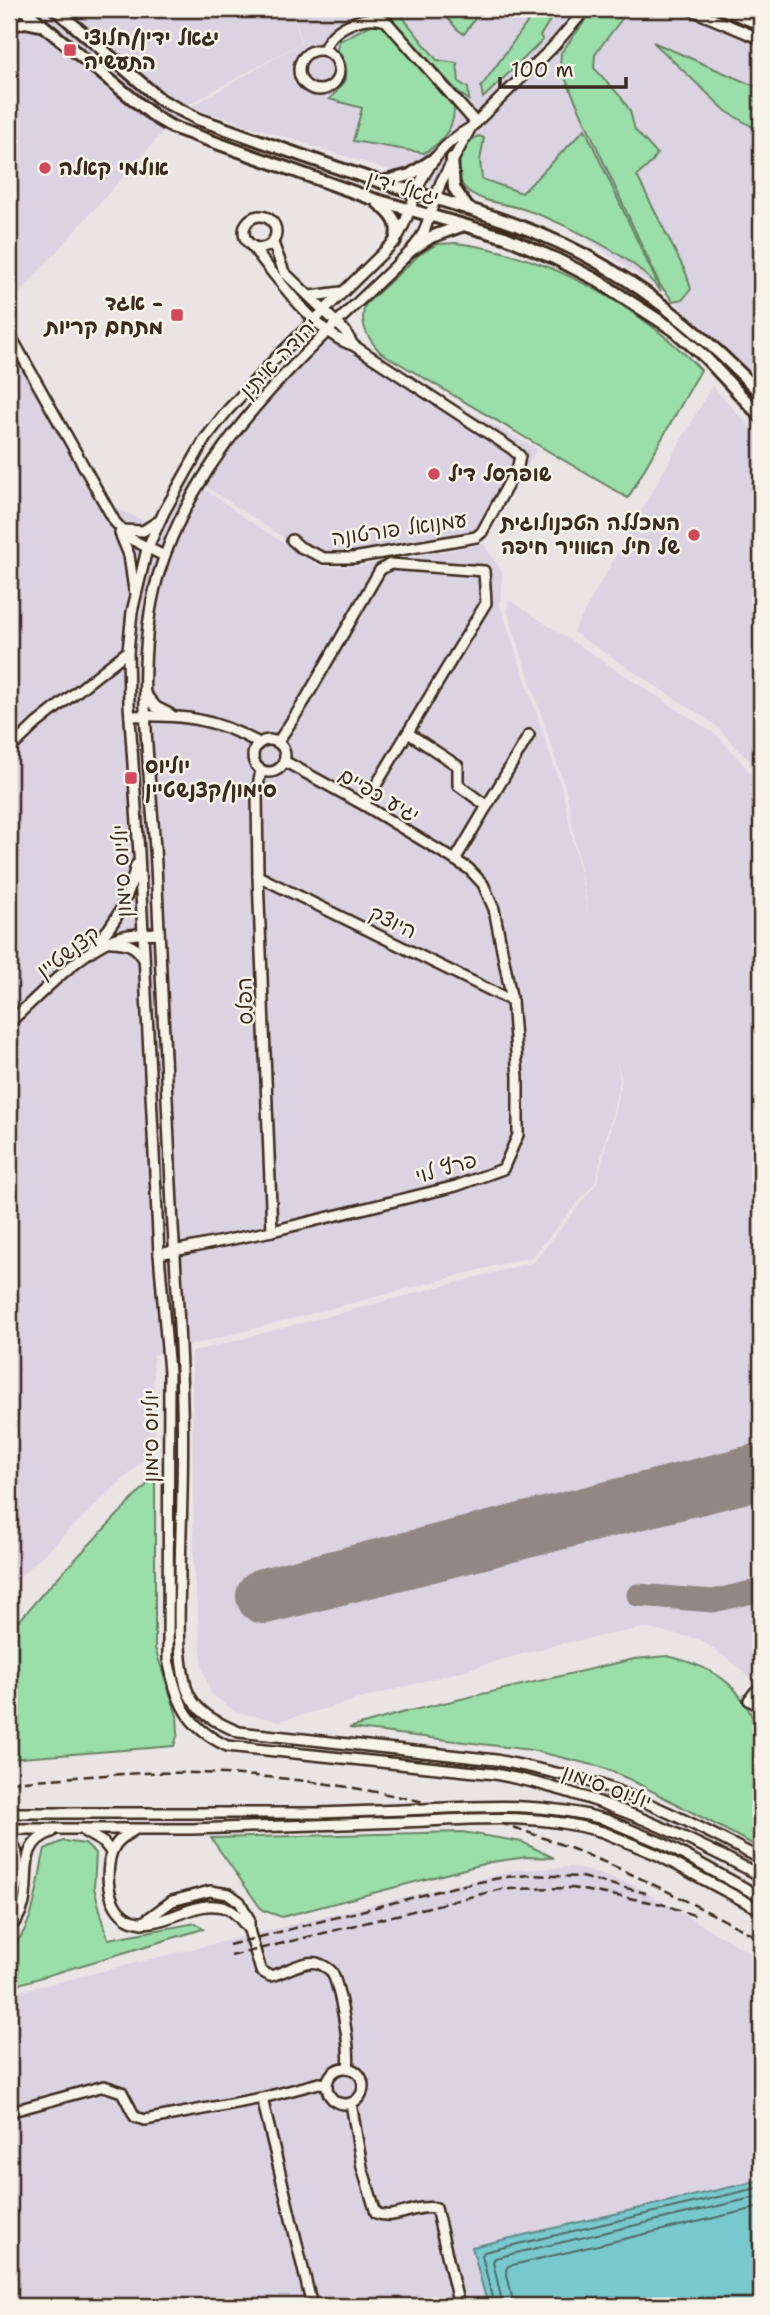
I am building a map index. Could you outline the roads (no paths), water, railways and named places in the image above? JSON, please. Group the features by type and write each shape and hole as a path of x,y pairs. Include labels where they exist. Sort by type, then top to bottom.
{"main road":[{"name":"יגאל ידין","path":"22,9 163,122 186,133 409,211 525,244 595,279 674,330 706,358 761,417"},
{"name":"יגאל ידין","path":"56,9 172,107 198,119 377,181 530,229 605,266 680,316 720,351 761,394"},
{"path":"9,26 26,22 46,28"},
{"path":"453,158 454,188 459,199 469,208"},
{"path":"377,181 410,175 433,159"},
{"path":"373,199 395,220 398,231 396,241"},
{"path":"414,249 431,237 462,225"}],"street":[{"path":"9,20 22,9"},
{"path":"324,50 332,36 361,20 372,18 386,21 473,125 552,48 586,9"},
{"path":"690,9 761,39"},
{"path":"722,9 761,25"},
{"path":"324,50 336,60 338,75 329,87 314,89 302,80 300,64 309,52 324,50"},
{"name":"יהודה איתין","path":"164,556 180,520 218,452 239,426 328,332 414,249 453,158 473,125"},
{"name":"יהודה איתין","path":"147,549 188,466 227,411 314,319 396,241 402,232 415,193 433,159 448,142 473,125"},
{"path":"258,215 270,218 277,232 273,243 265,247 251,245 245,236 248,220 258,215"},
{"name":"עמנואל פורטונה","path":"273,243 284,272 337,323 350,337 353,345"},
{"name":"עמנואל פורטונה","path":"251,245 288,290 328,332 353,345 520,456 519,466 482,532 476,537 353,558 324,558 300,547 292,540"},
{"path":"311,296 328,296 343,292"},
{"path":"9,333 115,522 129,555 134,602"},
{"path":"121,530 131,532 148,529 164,512"},
{"path":"115,522 121,530 147,549 164,556"},
{"name":"יוליוס סימון","path":"147,549 134,602 128,651 159,1254 169,1372 168,1659 178,1697 190,1720 213,1739 237,1748 495,1774 538,1782 639,1816 761,1876"},
{"name":"יוליוס סימון","path":"164,556 148,619 145,692 183,1411 180,1654 192,1702 227,1727 247,1734 496,1760 573,1777 643,1801 760,1858"},
{"path":"278,742 380,570 390,564 484,571 486,603 364,805"},
{"path":"9,750 36,724 128,651"},
{"path":"145,692 156,707 174,716"},
{"path":"130,716 174,716 215,722 258,743"},
{"path":"408,733 458,766 458,785 487,807"},
{"path":"455,860 529,735"},
{"path":"268,739 278,742 284,751 284,761 277,770 261,770 252,757 258,743 268,739"},
{"name":"יגיע כפיים","path":"284,761 455,860"},
{"name":"הפלס","path":"261,770 257,792 258,876 272,1231"},
{"path":"85,956 109,929 124,905 139,853"},
{"name":"פרץ לוי","path":"159,1254 272,1231 456,1186 503,1169 518,1135 518,1077 512,1001 494,909 483,884 469,869 455,860"},
{"name":"היוצק","path":"258,876 512,1001"},
{"name":"קצנשטיין","path":"9,1023 85,956 106,943 122,936 159,933"},
{"path":"106,943 131,945 139,951 145,962"},
{"path":"174,1233 181,1243 199,1247"},
{"path":"177,1278 182,1259 199,1247"},
{"path":"761,1688 749,1700 761,1707"},
{"path":"9,1813 293,1813 522,1806 561,1809 607,1820 664,1844 761,1897"},
{"path":"9,1829 135,1830 523,1818 559,1821 603,1832 658,1855 761,1910"},
{"path":"9,1928 23,1910 29,1850 43,1835 61,1829"},
{"path":"80,1830 104,1843 111,1852"},
{"path":"135,1830 122,1837 111,1852 109,1885 116,1910 124,1917 142,1923 154,1922 200,1907 216,1906 227,1908 249,1930"},
{"path":"9,1838 17,1857 17,1883 9,1906"},
{"path":"142,1923 172,1901 210,1891 220,1891 240,1902 249,1919 249,1930 261,1970 270,1976 310,1962 320,1963 331,1972 344,2018 350,2056 348,2068"},
{"path":"348,2068 358,2073 363,2084 360,2096 345,2104 330,2096 327,2084 328,2078 337,2070 348,2068"},
{"path":"10,2110 104,2086 122,2092 135,2117 145,2120 262,2098 319,2083 327,2084"},
{"path":"262,2098 312,2306"},
{"path":"351,2103 362,2167 376,2213 386,2217 416,2208 436,2208 459,2306"}],"water":[{"path":"761,2180 761,2306 488,2306 472,2247"}],"railway":[{"path":"9,1782 124,1774 194,1773 291,1779 388,1794 483,1818 575,1850 646,1881 761,1939"},
{"path":"229,1945 454,1887 505,1877 581,1877 646,1893"},
{"path":"231,1956 502,1889 572,1888 662,1904 699,1917"}],"place":[{"name":"יגאל ידין/חלוצי התעשיה","path":"70,50"},
{"name":"אולמי קאלה","path":"45,168"},
{"name":"אגד - מתחם קריות","path":"177,315"},
{"name":"שופרסל דיל","path":"434,474"},
{"name":"המכללה הטכנולוגית של חיל האוויר חיפה","path":"694,535"},
{"name":"יוליוס סימון/קצנשטיין","path":"131,778"}]}
